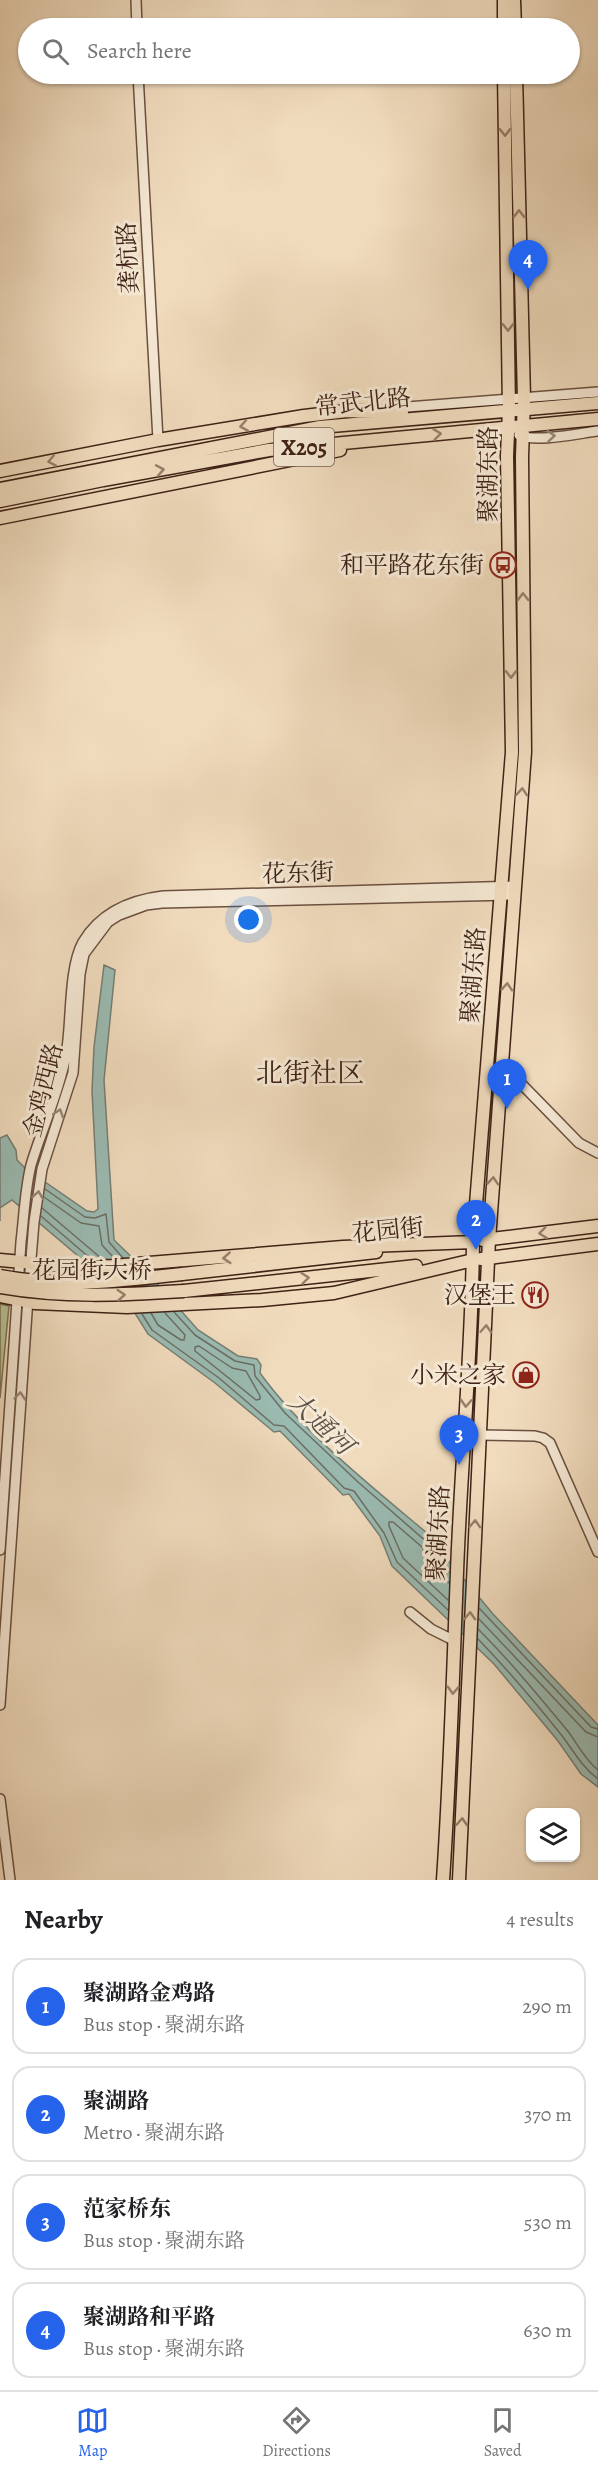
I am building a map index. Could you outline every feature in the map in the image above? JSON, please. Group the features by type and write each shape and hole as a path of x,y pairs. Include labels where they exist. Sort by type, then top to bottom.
{"main road":[{"path":"504,0 504,18"},
{"path":"514,0 515,18"},
{"name":"聚湖东路","path":"443,1880 473,1242 512,752 504,84"},
{"name":"聚湖东路","path":"459,1880 471,1582 489,1240 525,752 522,457 524,404 516,84"},
{"name":"常武北路","path":"101,474 320,427 469,414 509,405 598,403"},
{"path":"0,471 158,440 304,416 347,411 469,414"},
{"name":"常武北路","path":"101,474 269,450 507,427 524,431 598,419"},
{"path":"0,518 395,439"},
{"path":"0,489 101,474"},
{"path":"0,501 101,474"},
{"name":"花园街","path":"182,1274 598,1226"},
{"path":"0,1260 76,1267 143,1264 351,1246 473,1242"},
{"name":"花园街","path":"184,1290 473,1260 598,1244"},
{"path":"0,1296 23,1300 128,1307 189,1305 334,1293 473,1260"},
{"name":"花园街大桥","path":"0,1276 24,1280 101,1283 182,1274"},
{"name":"花园街大桥","path":"0,1287 24,1292 107,1296 184,1290"}],"street":[{"path":"136,0 137,18"},
{"name":"龚杭路","path":"139,84 158,440"},
{"path":"524,404 598,392"},
{"path":"320,427 347,411 509,405"},
{"path":"524,431 542,437 598,431"},
{"name":"花东街","path":"94,933 115,910 138,900 163,896 515,891"},
{"name":"金鸡西路","path":"25,1263 24,1215 31,1165 62,1075 72,1012 77,958 83,943 94,933"},
{"name":"金鸡西路","path":"25,1263 42,1169 73,1073 80,974 84,954 94,933"},
{"path":"502,1064 579,1143 598,1153"},
{"path":"0,1705 25,1263"},
{"path":"0,1550 23,1300"},
{"path":"480,1435 535,1436 550,1443 598,1552"},
{"path":"410,1612 431,1629 455,1636"},
{"path":"0,1799 10,1880"}],"green space":[{"path":"0,1304 9,1306 0,1398"}],"water":[{"path":"104,965 115,970 104,1080 114,1240 146,1271 198,1330 238,1356 257,1359 261,1365 260,1373 298,1418 365,1481 434,1539 437,1547 493,1614 598,1725 598,1787 581,1774 558,1741 494,1664 392,1566 380,1536 349,1494 343,1495 280,1431 274,1432 215,1383 148,1334 123,1294 12,1200 0,1208 0,1138 7,1135 16,1150 17,1160 25,1168 87,1211 94,1212 98,1209 92,1091 94,1047"}],"place":[{"name":"聚湖路和平路","path":"528,290"},
{"name":"和平路花东街","path":"503,565"},
{"name":"聚湖路金鸡路","path":"507,1109"},
{"name":"聚湖路","path":"476,1250"},
{"name":"汉堡王","path":"535,1295"},
{"name":"小米之家","path":"526,1375"},
{"name":"范家桥东","path":"459,1465"}],"district":[{"name":"北街社区","path":"310,1073"}],"water label":[{"name":"大通河","path":"321,1423"}]}
